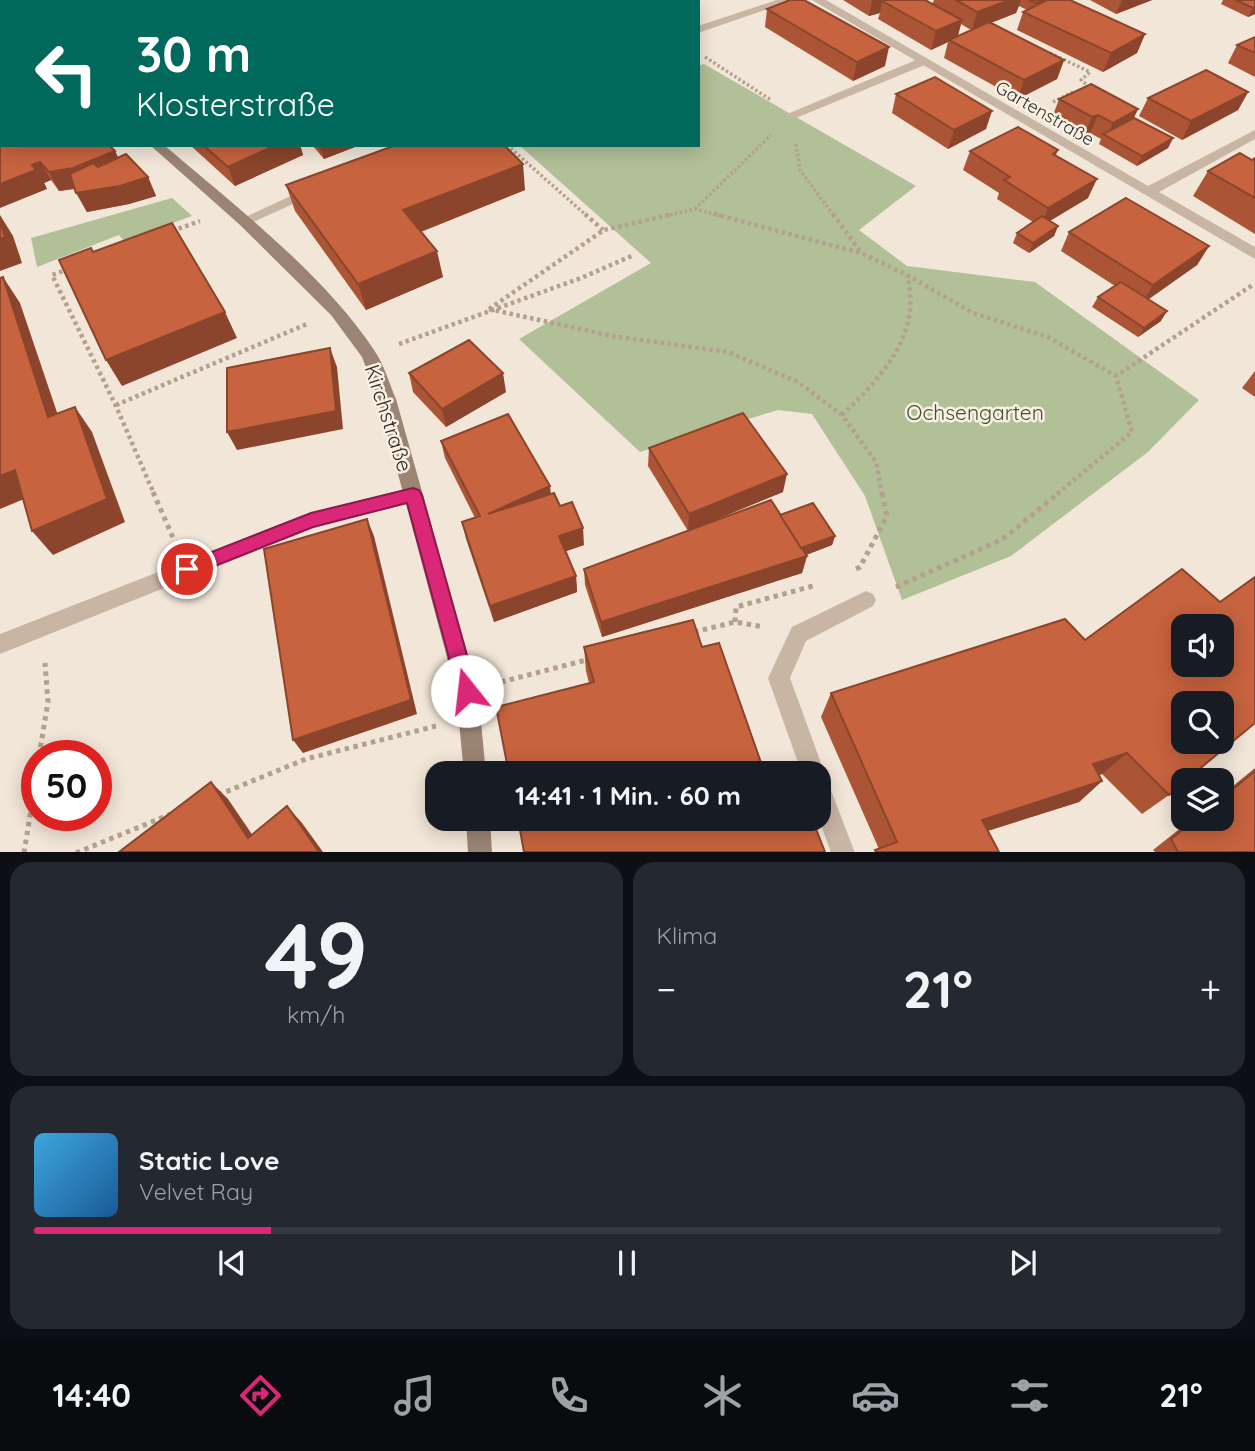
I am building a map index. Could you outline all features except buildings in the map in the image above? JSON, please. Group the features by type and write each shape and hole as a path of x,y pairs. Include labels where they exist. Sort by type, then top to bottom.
{"main road":[{"name":"Kirchstraße","path":"158,147 237,216 337,311 369,355 387,399 467,691 474,761"},
{"path":"479,831 480,852"}],"street":[{"path":"700,29 788,0"},
{"name":"Gartenstraße","path":"818,0 1255,254"},
{"path":"791,115 923,61"},
{"path":"1148,192 1255,134"},
{"path":"237,216 320,187"},
{"path":"0,644 311,521 413,495"},
{"path":"809,761 779,678 799,634 866,600"},
{"path":"831,820 843,852"}],"path":[{"path":"1016,117 1088,86 1081,80 1090,72 1050,53"},
{"path":"700,54 752,86 791,115 800,170 861,253"},
{"path":"695,209 791,115"},
{"path":"509,147 604,230"},
{"path":"489,309 604,230 695,209 861,253 907,275 973,313 1048,337 1116,376 1132,432 1003,539 866,600"},
{"path":"161,235 237,216"},
{"path":"369,355 489,309 581,278 634,255"},
{"path":"76,266 52,275 116,406 187,569"},
{"path":"842,415 870,389 899,351 913,301 907,275"},
{"path":"1116,376 1255,283"},
{"path":"489,309 612,336 728,352 798,382 842,415 876,462 887,516 860,566 852,571"},
{"path":"116,406 337,311"},
{"path":"735,622 736,607 822,584"},
{"path":"682,635 735,622 799,634"},
{"path":"467,691 601,656"},
{"path":"42,740 48,702"},
{"path":"204,801 306,759 413,730"},
{"path":"76,852 178,811"},
{"path":"24,852 27,831"}],"green space":[{"name":"Ochsengarten","path":"704,64 916,186 859,230 907,266 1035,282 1199,400 1148,452 1011,556 902,600 865,496 812,414 778,410 640,452 519,339 651,263 521,147 700,147 700,65"},
{"path":"172,198 192,216 124,241 119,235 37,267 31,238"}],"route":[{"path":"187,569 311,521 413,495 467,691"}]}
